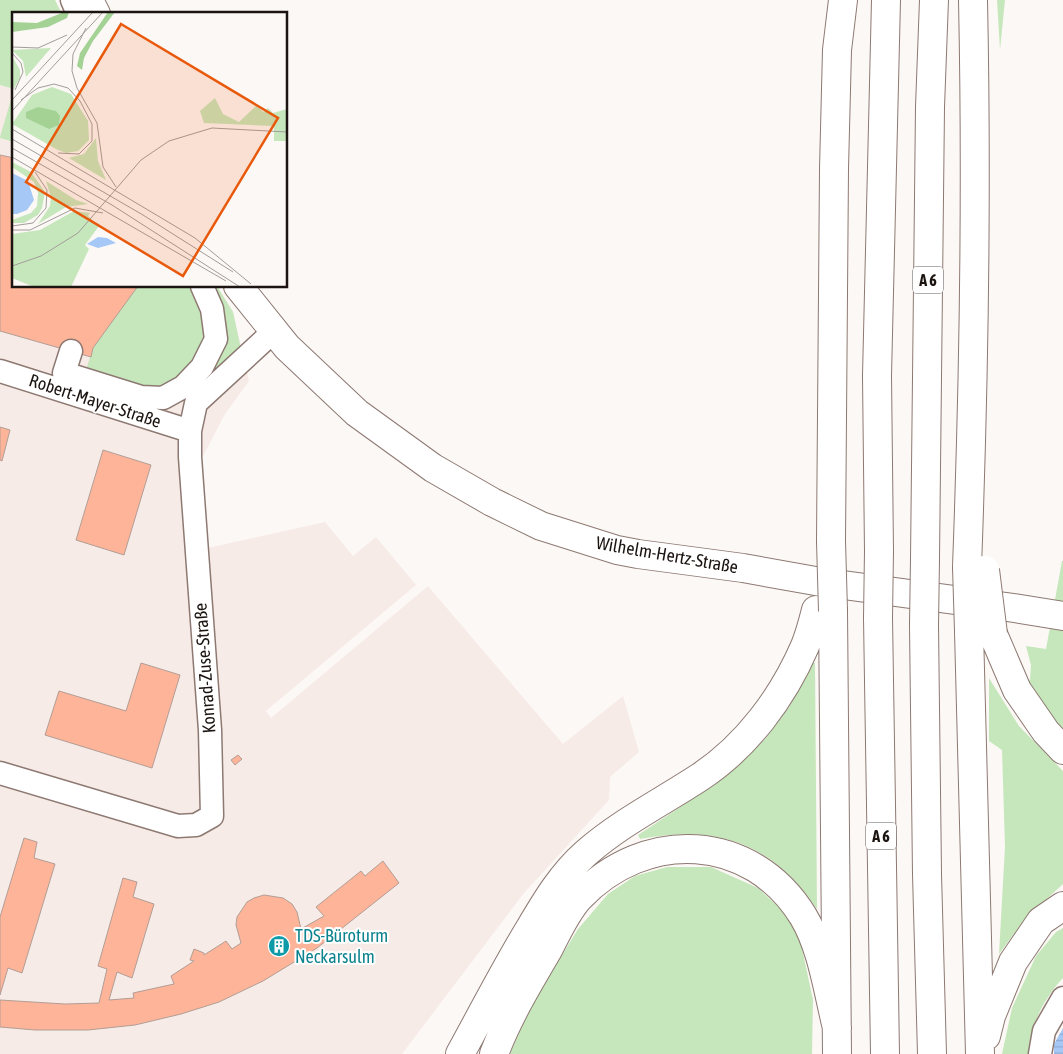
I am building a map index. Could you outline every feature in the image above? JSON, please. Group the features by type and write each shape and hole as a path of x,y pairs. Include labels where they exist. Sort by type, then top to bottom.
{"main road":[{"path":"89,0 95,12"},
{"path":"837,1041 825,610 831,541 834,169 837,50 843,0"},
{"name":"A 6","path":"885,1054 878,618 877,376 886,0"},
{"name":"A 6","path":"932,1054 927,874 924,625 930,107 934,0"},
{"path":"973,0 975,109 969,515 976,569 981,633 981,1054"},
{"name":"Wilhelm-Hertz-Straße","path":"240,288 274,332 316,376 357,414 433,468 492,502 541,526 601,545 638,554 1063,616"},
{"path":"460,1054 513,955 563,876 594,847 654,805 702,776 735,749 763,719 785,684 825,610"},
{"path":"981,633 1046,732 1063,750"},
{"path":"494,1054 506,1024 578,899 614,869 639,856 664,850 688,848 719,851 745,862 768,876 788,896 803,916 816,942 837,1041"},
{"path":"981,1054 991,1016 1013,962 1041,922 1063,906"}],"street":[{"path":"72,0 77,12"},
{"path":"46,385 65,349 64,373 141,397 162,398 183,387 202,367 216,339 212,309 203,288"},
{"name":"Konrad-Zuse-Straße","path":"0,773 178,826 196,825 212,816 210,730 190,457 190,431 196,402 274,332"},
{"name":"Robert-Mayer-Straße","path":"0,371 190,431"},
{"path":"1040,1054 1044,1031 1063,998"}],"shaded area":[{"path":"0,0 55,0 61,12 12,12 12,288 218,288 233,312 249,381 225,414 201,460 203,549 325,522 353,556 376,537 416,585 266,711 271,718 428,586 563,744 623,696 639,752 610,777 609,800 524,893 402,1054 0,1054"}],"green space":[{"path":"0,0 55,0 61,12 12,12 12,88 0,85"},
{"path":"997,0 1005,0 1000,50"},
{"path":"12,96 12,141 0,137"},
{"path":"137,288 218,288 233,312 241,349 196,403 86,370 93,348"},
{"path":"1062,561 1063,731 1025,682 1030,680 1031,665 1026,646 1046,649"},
{"path":"812,663 815,663 817,909 800,886 781,868 762,854 741,844 718,837 694,834 640,839 638,835 721,780 766,738 789,707"},
{"path":"989,678 1019,726 1063,771 1063,884 1024,920 999,954 1005,847 1002,750 989,741"},
{"path":"667,867 711,867 758,888 785,913 800,939 813,1000 812,1054 510,1054 529,1009 578,929 608,894 635,876"},
{"path":"1063,928 1063,978 1050,994 1039,1013 1029,1044 1028,1054 1002,1054 1012,1008 1036,956 1056,932"}],"water":[{"path":"1063,1028 1063,1054 1054,1054 1054,1044"}],"building":[{"path":"0,155 12,158 12,288 137,288 93,348 91,357 0,331"},
{"path":"0,427 10,430 2,461 0,460"},
{"path":"103,450 151,465 124,555 76,540"},
{"path":"141,663 180,675 152,768 45,735 59,691 126,711"},
{"path":"238,755 242,759 235,765 231,760"},
{"path":"24,838 37,842 34,858 55,864 22,973 8,968 0,995 0,917"},
{"name":"TDS-Büroturm Neckarsulm","path":"383,861 399,883 317,948 263,981 219,1002 181,1014 135,1025 88,1030 35,1030 0,1027 0,1000 65,1004 99,1003 107,969 98,966 123,878 137,882 133,897 154,904 132,978 117,972 109,1000 134,998 133,993 174,984 171,976 194,961 190,960 194,949 204,953 204,955 226,941 232,949 241,943 236,925 237,917 247,902 254,898 264,895 283,898 292,904 297,912 301,929 324,916 316,907 361,871 365,876"}],"place":[{"name":"TDS-Büroturm Neckarsulm","path":"279,946"}]}
